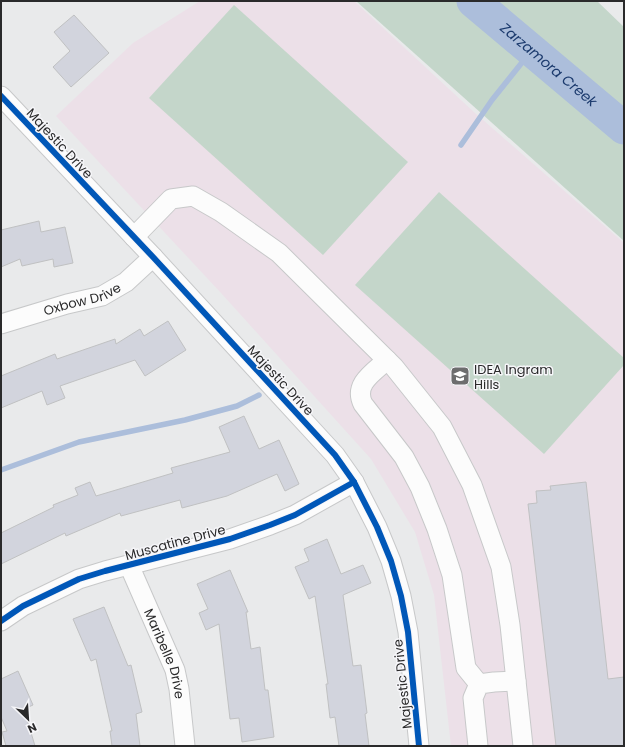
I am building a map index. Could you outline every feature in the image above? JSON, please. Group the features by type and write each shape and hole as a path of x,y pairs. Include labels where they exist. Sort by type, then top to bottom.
{"street":[{"name":"Majestic Drive","path":"1,96 153,257 335,455 354,482 377,527 391,561 401,596 408,632 419,746"},
{"path":"134,237 171,199 193,196 221,212 279,253 387,360 442,428 472,485 501,567 510,625 523,746"},
{"name":"Oxbow Drive","path":"1,324 67,304 102,296 126,282 153,257"},
{"path":"387,360 365,380 359,396 363,404 404,457 420,487 437,529 452,575 466,668 479,684"},
{"name":"Muscatine Drive","path":"1,621 23,606 79,579 230,538 270,525 294,515 354,482"},
{"name":"Maribelle Drive","path":"129,565 175,670 179,689 186,746"},
{"path":"479,684 516,681"},
{"path":"478,746 473,698 479,684"}],"shaded area":[{"name":"IDEA Ingram Hills","path":"200,1 354,1 475,113 624,243 624,746 451,746 434,595 415,532 371,459 221,293 56,116 133,43"}],"green space":[{"path":"356,1 597,1 624,27 624,241"},
{"path":"234,5 408,162 323,255 149,98"},
{"path":"439,192 624,358 624,365 544,454 355,285"}],"building":[{"path":"74,15 109,53 71,87 53,67 70,51 54,32"},
{"path":"39,221 41,232 65,227 73,263 54,267 53,259 22,266 20,259 1,267 1,230"},
{"path":"168,321 186,350 145,376 135,360 60,386 65,398 47,405 42,391 1,408 1,376 55,354 57,359 115,339 116,344 140,329 144,336"},
{"path":"244,416 259,449 279,440 299,484 285,491 277,474 227,496 182,508 180,500 121,516 120,513 66,536 65,533 1,564 1,533 54,507 53,505 78,495 75,488 90,482 96,496 173,473 171,468 230,452 219,427"},
{"path":"586,482 608,679 624,677 624,746 556,746 528,504 537,503 536,491 551,490 550,486"},
{"path":"327,539 341,574 363,565 371,583 343,595 353,666 361,665 367,713 365,714 369,746 339,746 335,717 330,718 326,684 328,684 315,596 309,599 295,567 309,561 304,549"},
{"path":"230,570 248,612 246,612 251,649 260,647 265,690 268,690 274,737 242,742 239,718 230,719 219,624 206,630 199,613 208,609 197,584"},
{"path":"104,607 128,666 131,665 142,712 136,714 140,746 112,746 110,731 112,731 96,659 91,661 73,619"},
{"path":"18,671 33,705 24,709 35,746 6,746 2,732 7,731 1,717 1,679"}],"waterway":[{"name":"Zarzamora Creek","path":"473,1 624,128"},
{"path":"461,145 492,100 532,50"},
{"path":"1,470 79,442 185,420 237,406 259,395"}],"cycle path":[{"path":"1,96 153,257 335,455 354,482 377,527 391,561 401,596 408,632 419,746"},
{"path":"1,621 23,606 79,579 230,539 270,525 295,515 354,482"}],"place":[{"name":"IDEA Ingram Hills","path":"460,376"}]}
